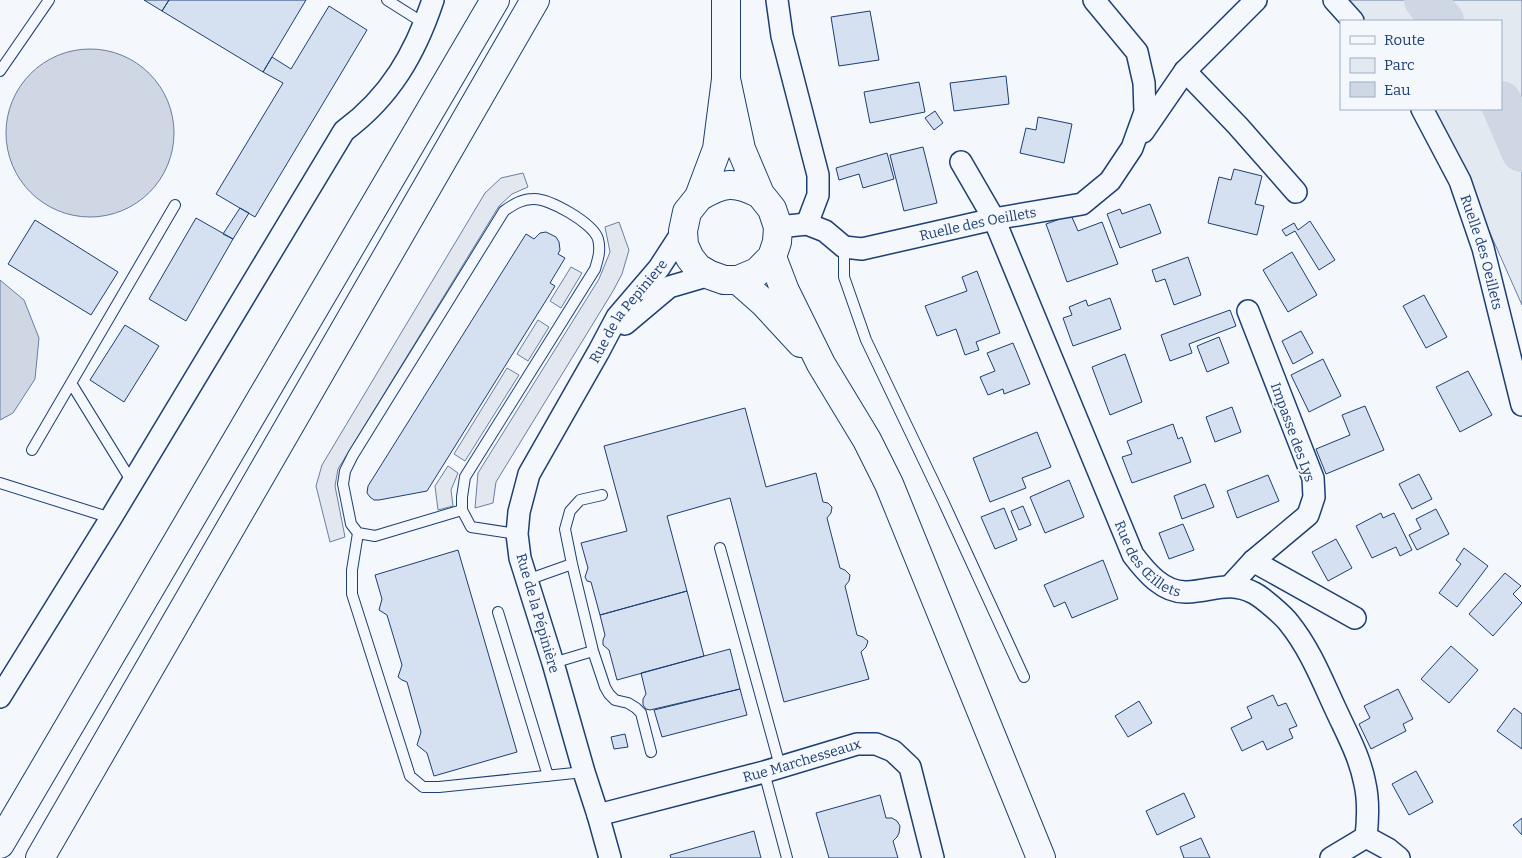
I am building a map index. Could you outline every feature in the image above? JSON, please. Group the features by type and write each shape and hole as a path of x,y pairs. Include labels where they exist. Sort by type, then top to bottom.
{"main road":[{"path":"0,844 495,0"},
{"path":"40,858 535,0"},
{"path":"726,0 726,79 717,149 699,197 687,212 683,231 684,245 690,258 698,268 724,280 738,280 757,272 772,257 777,242 778,227 772,209 760,194 741,149 726,79"},
{"path":"699,197 713,188 729,184 745,187 760,194"},
{"path":"772,257 785,292 821,364 868,440 889,484 1041,858"},
{"path":"738,280 764,303 821,364"}],"street":[{"path":"0,697 111,518 344,131 360,119 384,94 407,60 425,24 432,0"},
{"path":"777,0 782,36 818,175 818,194 807,224"},
{"name":"Ruelle des Oeillets","path":"1094,0 1137,52 1144,83 1145,112 1132,148"},
{"name":"Ruelle des Oeillets","path":"844,247 862,249 994,219 1082,204 1110,181 1185,72 1256,0"},
{"path":"1334,0 1352,20"},
{"path":"1185,72 1238,126 1296,192"},
{"name":"Ruelle des Oeillets","path":"1423,110 1460,180 1483,248 1522,404"},
{"name":"Rue des Œillets","path":"960,162 994,219 1133,555 1148,574 1172,589 1186,592 1231,585 1254,593 1288,621 1309,652 1360,762 1366,784 1369,810 1366,837"},
{"path":"778,227 807,224 825,232 844,247"},
{"name":"Rue de la Pepiniere","path":"599,351 617,317 659,268 683,231"},
{"name":"Rue de la Pepiniere","path":"599,351 625,325 669,287 710,275"},
{"name":"Impasse des Lys","path":"1231,585 1252,561 1308,515 1314,497 1313,478 1248,311"},
{"name":"Rue de la Pépinière","path":"599,351 529,474 519,512 516,534 520,558 610,858"},
{"path":"1252,561 1355,618"},
{"name":"Rue Marchesseaux","path":"598,815 772,769 857,744 876,744 893,751 910,767 933,858"},
{"path":"1330,858 1366,837 1388,849 1399,858"}],"lane":[{"path":"0,71 49,0"},
{"path":"387,0 425,24"},
{"path":"462,510 375,536 358,533 351,524 343,484 346,471 353,455 504,210 518,202 534,198 552,202 590,226 598,238 600,253 595,269 465,476 462,497 462,510 471,527 516,534"},
{"path":"32,450 175,205"},
{"path":"844,247 844,276 866,340 1024,677"},
{"path":"71,383 132,482"},
{"path":"0,483 111,518"},
{"path":"602,495 580,500 570,511 565,529 594,652 605,687 615,700 628,703 641,714 651,752"},
{"path":"358,533 352,570 352,594 410,776 423,787 439,787 584,772"},
{"path":"720,548 772,769 786,858"},
{"path":"527,580 572,564"},
{"path":"498,612 548,776"},
{"path":"553,663 594,652"}],"green space":[{"path":"1326,0 1522,0 1522,305 1435,110 1502,110 1502,20 1347,20"}],"shaded area":[{"path":"523,173 528,187 512,194 499,206 338,469 335,486 345,537 330,542 316,486 322,465 485,193 501,178"},
{"path":"619,222 629,250 622,274 496,482 493,503 475,508 478,473 599,279 610,252 605,227"},
{"path":"571,267 582,273 561,308 550,301"},
{"path":"538,320 549,327 528,361 517,354"},
{"path":"507,368 519,375 465,461 454,454"},
{"path":"448,466 458,473 451,490 453,506 438,510 435,486"}],"water":[{"path":"82,49 98,49 130,59 155,80 168,101 174,133 168,165 160,180 143,198 122,211 98,217 82,217 58,211 43,203 20,180 12,165 6,141 6,125 12,101 20,86 43,63 58,55"},
{"path":"0,280 24,300 39,338 35,379 13,413 0,420"}],"building":[{"path":"144,0 169,0 162,11"},
{"path":"169,0 306,0 263,72 162,11"},
{"path":"329,6 367,30 255,217 216,194 283,83 263,72 272,57 291,69"},
{"path":"870,11 879,60 839,66 831,17"},
{"path":"1006,76 1009,104 954,111 950,83"},
{"path":"919,82 925,112 870,123 864,92"},
{"path":"935,111 943,123 934,130 925,118"},
{"path":"1038,117 1072,124 1064,163 1020,153 1026,128 1036,130"},
{"path":"923,147 937,203 904,211 890,155"},
{"path":"887,153 894,179 863,188 859,174 839,180 836,168"},
{"path":"1234,169 1262,176 1255,204 1264,206 1257,235 1208,223 1219,177 1231,180"},
{"path":"1150,204 1161,233 1120,248 1107,214 1120,209 1122,214"},
{"path":"240,208 249,213 233,239 223,234"},
{"path":"1071,215 1078,231 1102,222 1118,264 1067,282 1046,224"},
{"path":"196,218 233,239 186,321 149,299"},
{"path":"35,220 118,272 91,315 8,264"},
{"path":"1310,221 1335,260 1319,270 1295,231 1286,236 1282,230 1294,223 1298,230"},
{"path":"546,232 556,237 560,250 558,254 565,258 550,283 555,286 427,491 374,500 367,493 368,486 526,234 534,239 540,233"},
{"path":"1292,252 1317,295 1288,312 1263,270"},
{"path":"1188,257 1201,295 1174,305 1165,279 1156,282 1152,270"},
{"path":"977,271 1000,333 976,342 979,350 965,355 956,329 937,336 925,306 967,291 962,277"},
{"path":"1424,295 1447,337 1426,348 1403,306"},
{"path":"1110,298 1121,329 1073,346 1063,318 1072,315 1069,307 1086,300 1088,306"},
{"path":"1230,310 1236,326 1189,344 1192,353 1170,361 1161,335"},
{"path":"125,325 159,346 124,402 90,380"},
{"path":"1301,331 1313,353 1293,364 1282,341"},
{"path":"1219,337 1229,363 1207,372 1197,346"},
{"path":"1013,343 1030,384 1004,394 1003,389 988,395 980,377 995,371 987,353"},
{"path":"1125,354 1142,402 1110,415 1092,367"},
{"path":"1323,359 1341,396 1309,412 1291,375"},
{"path":"1468,371 1492,415 1460,432 1436,387"},
{"path":"1365,406 1384,450 1326,474 1316,449 1350,435 1342,415"},
{"path":"1232,407 1241,432 1215,442 1206,417"},
{"path":"745,408 766,487 816,473 823,502 828,503 832,507 831,513 827,518 840,568 850,575 849,581 845,586 857,635 868,641 866,647 861,652 869,679 784,702 730,498 667,516 687,591 600,615 591,582 587,581 585,577 588,568 581,543 627,531 604,446"},
{"path":"1173,424 1178,439 1182,437 1191,462 1132,483 1122,457 1132,454 1127,441"},
{"path":"1037,432 1051,467 1022,478 1026,488 990,502 973,458"},
{"path":"1419,474 1432,499 1412,509 1399,484"},
{"path":"1268,475 1279,501 1237,518 1227,491"},
{"path":"1069,480 1084,517 1045,533 1030,497"},
{"path":"1205,484 1214,507 1182,519 1174,496"},
{"path":"1023,506 1031,525 1019,530 1011,511"},
{"path":"1004,508 1017,540 995,549 981,517"},
{"path":"1436,509 1449,534 1417,550 1409,535 1421,529 1416,519"},
{"path":"1381,513 1383,518 1394,513 1412,550 1400,556 1396,547 1372,558 1356,526"},
{"path":"1183,524 1194,550 1169,559 1159,533"},
{"path":"1336,539 1352,568 1328,581 1312,552"},
{"path":"1464,548 1488,566 1457,607 1439,593 1461,564 1456,560"},
{"path":"458,550 517,752 434,776 427,753 417,745 421,732 407,682 398,677 402,665 387,615 379,610 382,599 375,575"},
{"path":"1103,560 1118,599 1072,618 1065,602 1054,607 1044,585"},
{"path":"1505,573 1521,586 1513,594 1522,603 1493,636 1469,614"},
{"path":"687,591 704,656 617,680 609,650 603,645 605,635 600,615"},
{"path":"1451,646 1478,670 1449,703 1421,679"},
{"path":"730,649 740,689 650,710 646,709 643,705 643,699 646,694 641,673"},
{"path":"740,689 747,715 662,737 654,710"},
{"path":"1398,689 1413,719 1403,724 1406,731 1371,749 1359,724 1370,718 1364,706"},
{"path":"1273,695 1278,706 1286,703 1297,726 1289,729 1293,738 1267,750 1263,741 1242,751 1231,728 1252,718 1247,707"},
{"path":"1139,701 1152,723 1128,737 1115,716"},
{"path":"1514,708 1522,714 1522,749 1497,731"},
{"path":"625,734 628,747 614,749 611,737"},
{"path":"1416,771 1433,802 1409,815 1392,784"},
{"path":"1184,793 1195,817 1157,835 1146,811"},
{"path":"880,795 886,818 892,818 900,826 899,833 893,841 898,858 829,858 816,813"},
{"path":"1522,818 1522,835 1513,825"},
{"path":"754,831 761,858 671,858 670,855"},
{"path":"1201,838 1210,858 1184,858 1180,847"}],"waterway":[{"path":"1425,0 1442,20"},
{"path":"1502,104 1522,151"}]}
